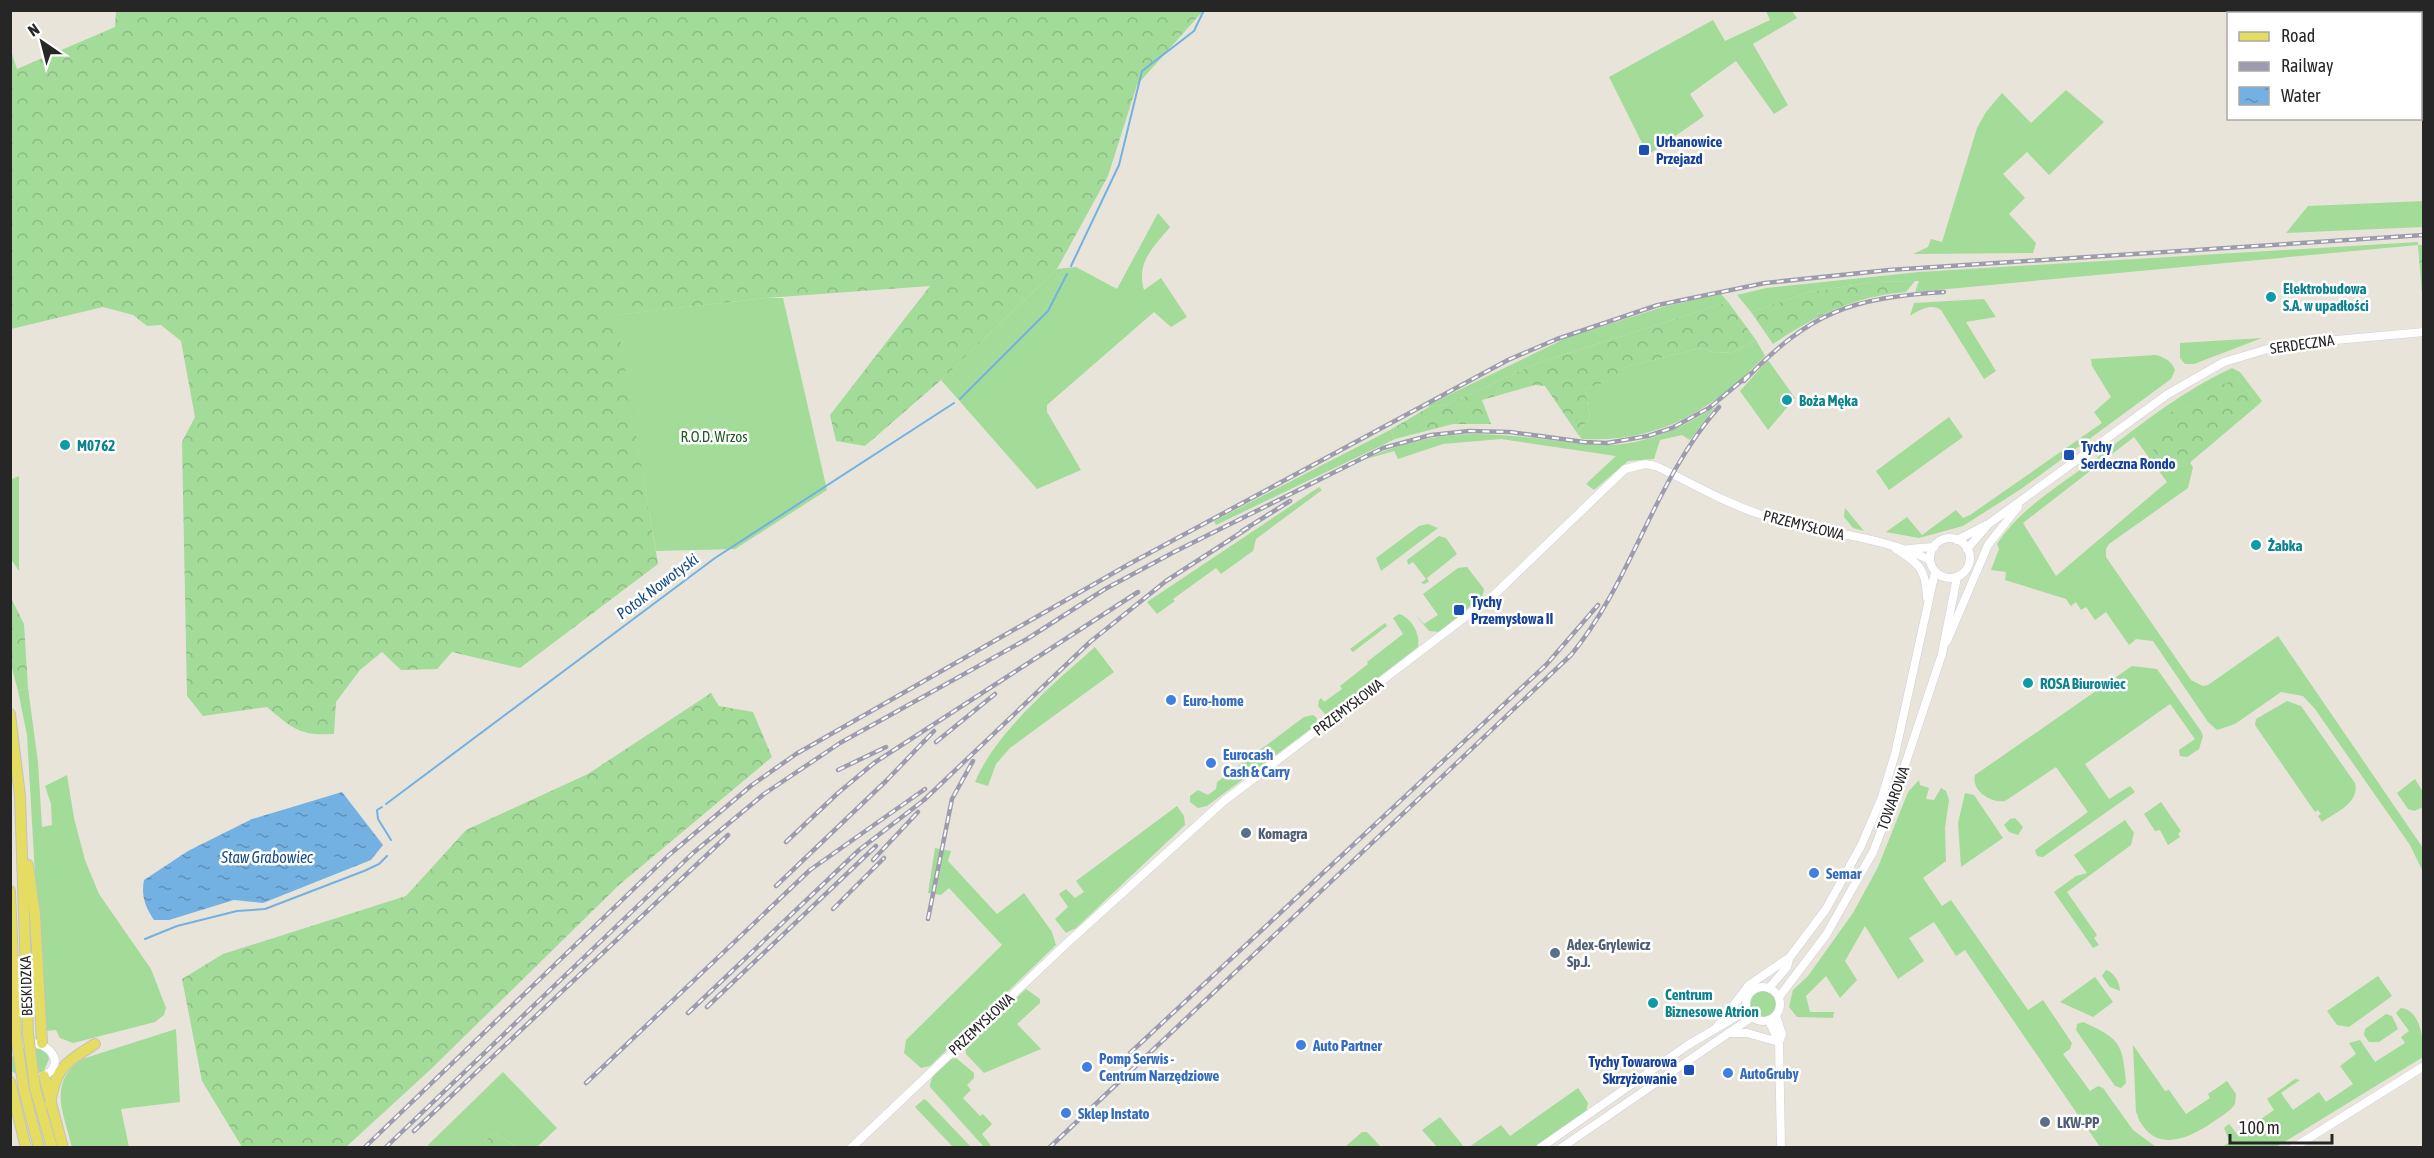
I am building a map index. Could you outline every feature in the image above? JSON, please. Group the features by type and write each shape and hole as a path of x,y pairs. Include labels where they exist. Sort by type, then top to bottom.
{"main road":[{"name":"BESKIDZKA","path":"10,714 18,767 28,1033 35,1088 52,1148"},
{"path":"21,826 35,915 42,1043"},
{"name":"BESKIDZKA","path":"10,891 16,1036 24,1090 39,1148"},
{"path":"50,1105 52,1085 58,1072 69,1061 95,1044"},
{"path":"44,1076 63,1148"},
{"path":"10,1080 26,1148"},
{"path":"10,1101 16,1113"}],"street":[{"name":"SERDECZNA","path":"2035,490 2187,381 2224,362 2281,345 2424,332"},
{"name":"PRZEMYSŁOWA","path":"851,1148 1090,921 1216,808 1494,595 1625,468 1636,464 1656,466 1742,508 1796,524 1908,549 1934,547"},
{"path":"1957,540 1967,549 1968,565 1957,577 1943,577 1935,572 1930,560 1934,547 1942,540 1957,540 1990,523 2035,490"},
{"path":"1942,654 1988,545 2008,517 2035,490"},
{"path":"1967,549 1990,523"},
{"path":"1892,546 1921,568 1926,577 1928,604"},
{"name":"PRZEMYSŁOWA","path":"1908,549 1930,560"},
{"name":"TOWAROWA","path":"1717,1027 1744,990 1790,957 1826,909 1851,866 1882,797 1895,754 1935,572"},
{"name":"TOWAROWA","path":"1779,997 1826,935 1868,862 1893,801 1942,654 1957,577"},
{"name":"TOWAROWA","path":"1769,988 1787,967 1790,957"},
{"path":"1540,1148 1688,1045 1737,1016 1746,1005 1753,990 1769,988 1779,997 1780,1006 1773,1018 1760,1021 1752,1017 1746,1005"},
{"path":"1561,1148 1752,1017"},
{"path":"1773,1018 1782,1034 1779,1042 1781,1148"},
{"path":"1726,1034 1747,1033 1779,1042"},
{"path":"10,1050 22,1045 42,1043 52,1051 55,1061 44,1076 22,1082 10,1080"},
{"path":"2293,1148 2424,1066"}],"green space":[{"path":"116,10 1203,11 1137,85 1108,176 1057,269 941,380 865,446 836,441 830,415 930,286 766,298 616,315 658,564 520,668 452,652 437,669 401,670 382,652 360,670 336,702 334,734 312,734 297,729 267,707 203,716 187,696 182,442 195,417 181,341 161,325 147,326 133,315 103,307 11,329 11,51 17,69 115,27"},
{"path":"1766,11 1792,11 1797,18 1753,44 1788,105 1774,114 1736,61 1690,94 1704,116 1648,155 1609,77 1713,20 1725,41 1770,20"},
{"path":"2066,90 2104,122 2049,175 2027,152 2003,174 2025,198 2009,214 2036,243 2033,253 1913,254 1928,247 1931,239 1942,242 1977,128 1986,112 2002,93 2031,123"},
{"path":"2423,201 2423,227 2286,233 2308,206"},
{"path":"1158,213 1170,227 1144,263 1142,280 1144,290 1161,278 1187,317 1171,327 1154,312 1047,405 1047,412 1081,470 1037,489 941,380 1057,269 1076,267 1117,289"},
{"path":"2418,242 2418,245 1915,292 1919,281 1873,282 1809,292 1751,312 1737,295 1766,288 1919,272"},
{"path":"2418,245 2423,245 2423,305"},
{"path":"1915,281 1906,292 1870,298 1820,316 1773,344 1751,312 1809,292 1873,282"},
{"path":"1721,294 1728,302 1535,364 1448,404 1429,407 1428,405 1566,338 1666,306"},
{"name":"R.O.D. Wrzos","path":"783,298 827,490 735,549 656,551 615,315"},
{"path":"1984,299 1996,317 1966,322 1996,371 1984,379 1941,310 1929,307 1910,316 1914,303"},
{"path":"1728,302 1756,340 1733,352 1715,353 1701,348 1622,368 1624,376 1585,389 1590,418 1577,433 1545,386 1535,385 1482,400 1491,424 1453,424 1395,439 1390,430 1429,407 1448,404 1535,364"},
{"path":"2262,338 2194,364 2185,364 2180,358 2180,343"},
{"path":"1756,340 1765,356 1725,392 1683,419 1660,429 1610,439 1582,439 1577,433 1590,418 1585,389 1623,376 1622,368 1701,348 1715,353 1733,352"},
{"path":"2156,355 2172,364 2175,370 2171,379 2021,489 1963,526 1919,538 1886,532 1907,517 1922,535 1956,510 1963,518 1970,515 2102,423 2094,412 2111,397 2092,366 2091,359"},
{"path":"1768,360 1795,398 1768,430 1740,391"},
{"path":"2232,368 2240,372 2262,401 2258,405 2238,378 2190,463 2193,467 2188,488 2109,544 2106,557 2191,680 2203,686 2208,685 2278,636 2423,848 2423,872 2410,845 2315,709 2303,696 2281,692 2235,724 2217,730 2208,722 2153,641 2136,639 2129,645 2106,612 2095,620 2086,607 2081,610 2076,602 2071,606 2066,599 2005,580 2006,572 1991,570 1999,549 1997,544 2006,531 2028,509 2158,412","holes":["2134,437 2167,482 2056,576 2023,523"]},
{"path":"2238,378 2258,405 2174,476 2147,442 2167,415 2187,400"},
{"path":"1715,407 1690,440 1682,435 1660,440 1654,459 1628,461 1594,490 1586,484 1616,456 1501,439 1443,444 1398,459 1394,451 1359,461 1416,442 1445,436 1475,434 1618,445 1647,439 1676,429"},
{"path":"1949,417 1963,437 1889,490 1876,471"},
{"path":"1390,430 1395,439 1216,525 1214,521"},
{"path":"19,476 19,571 11,559 10,480"},
{"path":"1319,487 1322,490 1256,539 1253,551 1221,574 1216,568 1173,599 1175,601 1157,614 1147,602"},
{"path":"1845,508 1864,531 1853,528 1844,517"},
{"path":"1428,524 1438,528 1381,571 1376,558 1419,526"},
{"path":"1439,536 1446,538 1457,554 1427,578 1429,582 1421,583 1426,579 1413,562 1408,565 1407,560"},
{"path":"1467,567 1484,589 1483,595 1440,632 1429,631 1413,612 1424,624 1438,615 1423,594 1458,568"},
{"path":"11,598 24,624 28,688 18,691 11,664"},
{"path":"1399,614 1414,627 1419,642 1418,647 1331,714 1325,714 1318,706 1319,700 1321,698 1324,702 1342,689 1340,686 1403,634 1393,618"},
{"path":"1385,623 1387,626 1353,652 1350,649"},
{"path":"1095,647 1114,672 1010,748 996,764 988,786 975,782 985,763 1011,727 1045,692"},
{"path":"2132,666 2157,669 2201,731 2203,736 2199,749 2187,757 2180,756 2179,750 2195,739 2170,704 2085,764 2109,799 2130,786 2135,792 2043,857 2037,856 2035,850 2088,812 2056,767 2005,801 1994,800 1983,795 1976,786 1975,775"},
{"path":"28,688 38,762 42,827 52,825 51,804 45,786 67,775 74,818 85,860 99,894 151,969 166,1008 164,1015 155,1022 73,1043 60,1038 56,1030 44,1031 27,735 18,691"},
{"path":"711,693 719,706 753,712 772,757 619,885 430,1070 346,1147 242,1147 202,1081 182,979 223,954 406,896 466,830 588,774"},
{"path":"2287,701 2301,706 2355,783 2354,796 2346,806 2322,822 2318,816 2321,814 2318,810 2315,812 2255,725 2256,719"},
{"path":"1313,715 1317,718 1316,725 1207,806 1198,808 1190,802 1190,796 1198,790 1208,795 1216,789 1217,782 1304,717"},
{"path":"2415,779 2423,792 2424,807 2414,811 2408,809 2397,793"},
{"path":"1919,780 1920,785 1929,788 1926,799 1934,800 1941,788 1946,791 1949,800 1945,828 1946,861 1923,878 1942,906 1951,900 2028,1010 2043,1000 2072,1043 2070,1049 2063,1054 2090,1091 2098,1086 2103,1088 2133,1130 2156,1147 2100,1147 1965,950 1956,956 1934,922 1909,938 1924,961 1898,979 1865,926 1845,961 1857,980 1840,998 1826,976 1806,996 1810,1012 1834,1012 1833,1018 1797,1017 1789,1007 1793,990 1808,976 1853,913 1878,867 1908,792"},
{"path":"1965,793 1974,795 2003,838 1961,867 1958,823"},
{"path":"2161,802 2181,831 2178,834 2180,837 2168,845 2160,830 2155,831 2144,814"},
{"path":"1177,806 1184,816 1185,825 1076,928 1066,933 1055,919 1068,907 1059,894 1066,889 1075,898 1084,892 1076,881"},
{"path":"2015,818 2023,827 2018,835 2009,832 2004,825 2010,819"},
{"path":"2125,820 2134,833 2131,845 2067,892 2097,935 2094,938 2099,945 2093,948 2054,892 2076,876 2087,873 2074,855"},
{"path":"935,848 951,851 948,861 997,914 1024,893 1052,932 1056,945 930,1066 921,1068 904,1053 906,1040 1002,945 949,888 941,895 928,893"},
{"path":"2106,970 2116,978 2120,991 2110,987 2102,976"},
{"path":"2378,976 2392,996 2349,1027 2337,1025 2327,1011"},
{"path":"2095,977 2113,1002 2093,1017 2060,1002"},
{"path":"1026,989 1040,999 1040,1003 1017,1024 1041,1049 984,1073 966,1054 965,1045"},
{"path":"1763,991 1772,995 1776,1004 1772,1013 1763,1017 1754,1013 1750,1004 1754,995"},
{"path":"2401,1008 2408,1010 2417,1020 2422,1035 2423,1057 2276,1147 2222,1147 2230,1142 2224,1128 2229,1124 2238,1135 2274,1110 2267,1099 2295,1079 2300,1080 2281,1093 2293,1110 2319,1092 2326,1102 2353,1084 2340,1066 2356,1054 2349,1043 2360,1040 2375,1062 2405,1043 2401,1037 2409,1031 2396,1013"},
{"path":"2386,1014 2392,1016 2398,1029 2379,1042 2369,1042 2364,1035 2365,1029"},
{"path":"2083,1022 2105,1033 2117,1044 2123,1059 2126,1083 2121,1088 2115,1086 2076,1030 2077,1024"},
{"path":"176,1029 180,1102 121,1109 129,1147 72,1147 61,1099 61,1088 71,1068 82,1059"},
{"path":"2133,1045 2165,1091 2169,1090 2186,1114 2210,1098 2208,1094 2227,1081 2236,1094 2235,1104 2224,1115 2193,1134 2174,1140 2156,1137 2148,1132 2140,1122 2136,1112"},
{"path":"40,1048 47,1053 49,1059 44,1071 21,1076 11,1071 11,1058 17,1052"},
{"path":"956,1058 974,1073 974,1078 967,1085 971,1090 963,1098 980,1116 983,1114 992,1124 982,1134 992,1147 984,1147 930,1087 932,1078 938,1069"},
{"path":"503,1072 557,1128 537,1147 517,1147 494,1133 478,1147 430,1148 428,1145"},
{"path":"1578,1088 1588,1103 1586,1112 1534,1147 1469,1147 1501,1125 1510,1136"},
{"path":"924,1099 971,1147 953,1147 915,1107"},
{"path":"1440,1117 1464,1147 1437,1147 1422,1130"},
{"path":"1362,1132 1367,1132 1381,1147 1345,1147"},
{"path":"494,1133 517,1147 478,1147"}],"water":[{"name":"Staw Grabowiec","path":"342,792 383,845 371,860 263,903 234,900 169,920 154,920 144,901 144,880 188,851 252,819"}],"waterway":[{"path":"1071,266 1119,165 1142,71 1194,31 1204,10"},
{"path":"960,399 1048,311 1067,274"},
{"name":"Potok Nowotyski","path":"386,804 715,558 954,403"},
{"path":"382,807 377,810 378,819 391,840"},
{"path":"145,939 177,926 237,911 265,909 364,871 379,864 387,856"}],"railway":[{"path":"364,1148 669,855 752,785 796,754 1131,563 1508,360 1557,339 1658,305 1765,283 1889,270 2424,235"},
{"path":"1744,381 1790,339 1834,313 1882,299 1944,292"},
{"path":"385,1148 693,853 764,794 840,743 1027,639 1105,589 1383,448 1431,435 1469,431 1510,432 1607,443 1648,436 1672,428 1709,408 1750,374"},
{"path":"1049,1148 1571,655 1611,595 1677,466 1719,407"},
{"path":"1242,531 1290,501"},
{"path":"688,1013 859,850 924,800 1090,642 1166,581 1248,528"},
{"path":"786,842 874,763 1138,592"},
{"path":"1130,1053 1546,665 1598,605"},
{"path":"936,742 995,694"},
{"path":"776,886 886,781 934,731"},
{"path":"838,770 886,747"},
{"path":"928,919 952,799 973,761"},
{"path":"586,1083 810,870 925,789"},
{"path":"873,860 918,812"},
{"path":"414,1131 728,835"},
{"path":"707,1007 876,846"},
{"path":"833,909 884,858"}],"place":[{"name":"Urbanowice Przejazd","path":"1644,150"},
{"name":"Elektrobudowa S.A. w upadłości","path":"2271,297"},
{"name":"Boża Męka","path":"1787,400"},
{"name":"M0762","path":"65,445"},
{"name":"Tychy Serdeczna Rondo","path":"2069,455"},
{"name":"Żabka","path":"2256,545"},
{"name":"Tychy Przemysłowa II","path":"1459,610"},
{"name":"ROSA Biurowiec","path":"2028,683"},
{"name":"Euro-home","path":"1171,700"},
{"name":"Eurocash Cash & Carry","path":"1211,763"},
{"name":"Komagra","path":"1246,833"},
{"name":"Semar","path":"1814,873"},
{"name":"Adex-Grylewicz Sp.J.","path":"1555,953"},
{"name":"Centrum Biznesowe Atrion","path":"1653,1003"},
{"name":"Auto Partner","path":"1301,1045"},
{"name":"Pomp Serwis - Centrum Narzędziowe","path":"1087,1067"},
{"name":"Tychy Towarowa Skrzyżowanie","path":"1689,1070"},
{"name":"AutoGruby","path":"1728,1073"},
{"name":"Sklep Instato","path":"1066,1113"},
{"name":"LKW-PP","path":"2045,1122"}]}
